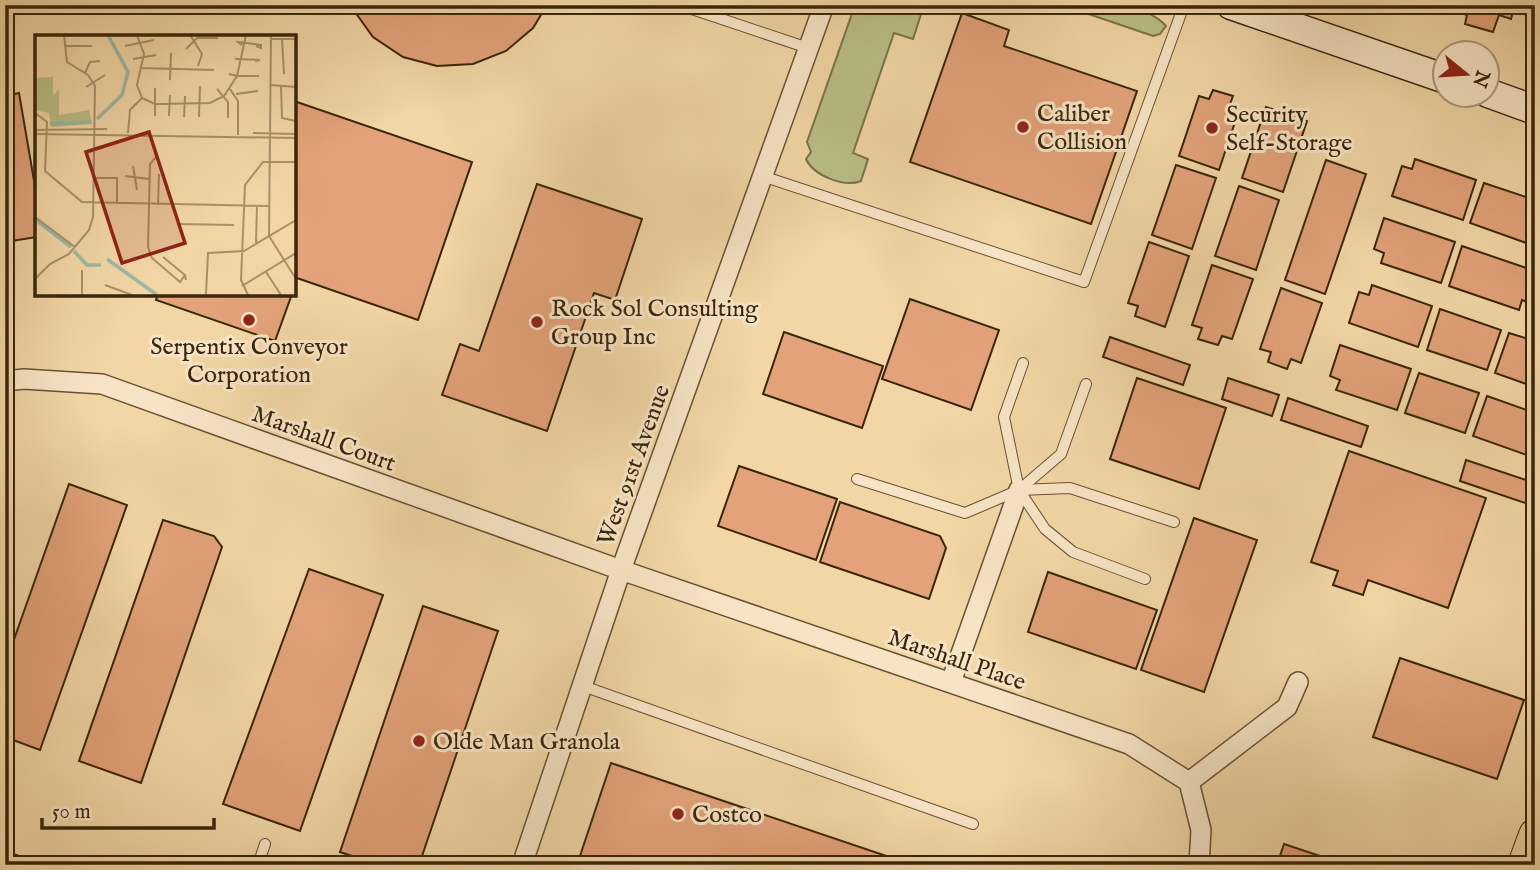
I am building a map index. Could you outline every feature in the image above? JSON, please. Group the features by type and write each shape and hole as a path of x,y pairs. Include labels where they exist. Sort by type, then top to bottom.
{"main road":[{"path":"1524,865 1535,835"}],"street":[{"name":"West 91st Avenue","path":"522,865 621,570 824,5"},
{"path":"1231,5 1432,74"},
{"path":"1502,98 1535,110"},
{"name":"Marshall Court","path":"5,381 24,379 102,384 621,570"},
{"path":"951,682 1019,489"},
{"name":"Marshall Place","path":"621,570 1129,744 1189,782"},
{"path":"1199,865 1201,830 1189,782 1287,708 1298,682"}],"lane":[{"path":"680,5 808,48"},
{"path":"762,176 1084,282 1184,5"},
{"path":"1023,363 1004,417 1019,489 1045,529 1073,552 1145,579"},
{"path":"858,479 965,513 1019,489 1060,454 1086,384"},
{"path":"1019,489 1070,488 1174,522"},
{"path":"583,686 973,824"},
{"path":"258,865 265,844"}],"green space":[{"path":"855,5 924,5 913,39 894,33 853,153 868,159 861,181 846,183 822,175 806,159 811,152 807,142"},
{"path":"1062,5 1131,8 1145,12 1166,26 1160,34 1153,36"}],"building":[{"path":"350,5 547,5 533,28 506,51 473,64 437,66 403,57 373,37"},
{"path":"1436,5 1515,5 1511,19 1499,15 1493,32 1465,24 1467,15"},
{"name":"Caliber Collision","path":"962,13 1009,30 1004,46 1137,91 1091,224 910,162"},
{"path":"1213,90 1233,96 1229,107 1239,110 1219,170 1179,156 1199,96 1209,99"},
{"path":"19,93 35,186 35,237 5,242 5,96"},
{"path":"296,102 472,162 418,320 296,278"},
{"path":"1266,107 1307,121 1283,192 1242,178"},
{"path":"1415,159 1476,180 1463,220 1392,196 1402,166 1412,169"},
{"path":"1326,160 1366,174 1325,294 1285,280"},
{"path":"1176,165 1216,178 1192,249 1152,235"},
{"path":"1484,183 1535,200 1535,246 1470,223"},
{"name":"Rock Sol Consulting Group Inc","path":"537,184 642,219 615,300 594,293 547,431 442,395 460,344 479,351"},
{"path":"1239,186 1279,200 1256,270 1215,256"},
{"path":"1384,218 1455,242 1441,283 1381,263 1384,253 1374,249"},
{"path":"1149,242 1189,256 1165,327 1135,316 1138,306 1128,303"},
{"path":"1462,246 1535,271 1535,297 1532,304 1522,300 1519,310 1449,286"},
{"path":"1212,265 1253,279 1232,339 1222,336 1218,345 1198,339 1202,328 1192,325"},
{"path":"1372,285 1432,306 1418,347 1349,323 1359,292 1369,295"},
{"path":"1281,288 1322,303 1301,363 1291,359 1287,369 1268,362 1271,352 1260,349"},
{"name":"Serpentix Conveyor Corporation","path":"157,296 291,296 275,341 156,300"},
{"path":"910,299 999,330 971,410 882,379"},
{"path":"1440,309 1501,330 1487,370 1427,350"},
{"path":"784,332 883,366 862,428 763,394"},
{"path":"1509,333 1535,341 1535,387 1495,373"},
{"path":"1110,337 1190,365 1183,385 1103,357"},
{"path":"1340,345 1411,369 1397,410 1336,390 1340,380 1330,376"},
{"path":"1419,373 1479,393 1465,433 1405,413"},
{"path":"1137,378 1226,408 1199,489 1110,459"},
{"path":"1228,378 1279,395 1272,416 1222,399"},
{"path":"1487,396 1535,413 1535,458 1473,436"},
{"path":"1288,398 1368,426 1361,447 1281,420"},
{"path":"1349,451 1486,498 1448,608 1368,580 1363,595 1333,585 1338,571 1311,562"},
{"path":"1466,460 1535,483 1534,506 1460,481"},
{"path":"739,466 837,499 816,560 718,526"},
{"path":"69,484 127,505 40,750 5,737 5,665"},
{"path":"840,502 940,536 946,548 929,599 820,562"},
{"path":"1194,518 1257,540 1204,692 1141,670"},
{"path":"163,520 214,536 222,547 141,783 79,761"},
{"path":"309,569 383,595 300,831 223,804"},
{"path":"1048,572 1157,610 1136,669 1028,632"},
{"name":"Olde Man Granola","path":"423,606 498,631 419,865 379,865 340,852"},
{"path":"1400,658 1524,700 1497,779 1373,737"},
{"name":"Costco","path":"611,763 913,865 577,865"},
{"path":"1284,844 1347,865 1277,865"},
{"path":"5,851 44,865 5,865"}],"place":[{"name":"Caliber Collision","path":"1023,127"},
{"name":"Security Self-Storage","path":"1212,128"},
{"name":"Serpentix Conveyor Corporation","path":"249,320"},
{"name":"Rock Sol Consulting Group Inc","path":"537,322"},
{"name":"Olde Man Granola","path":"419,741"},
{"name":"Costco","path":"678,814"}]}
